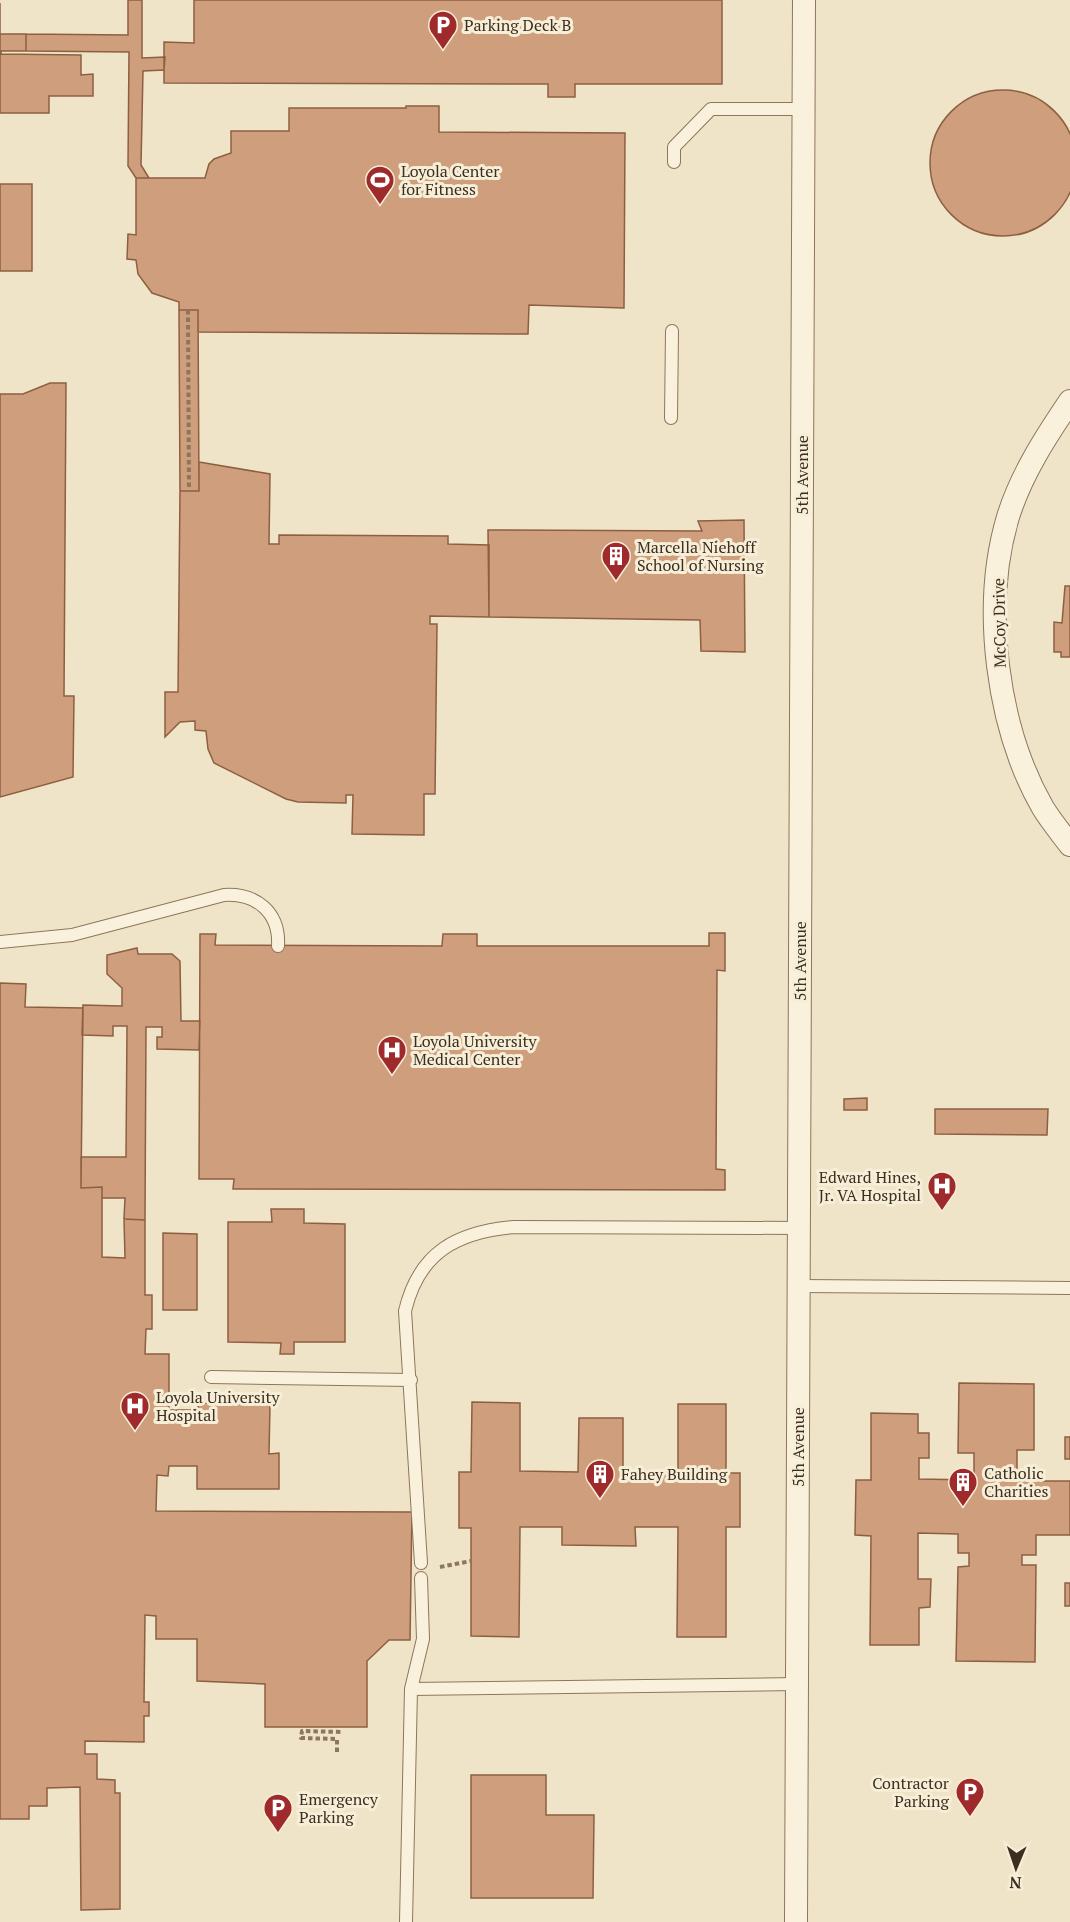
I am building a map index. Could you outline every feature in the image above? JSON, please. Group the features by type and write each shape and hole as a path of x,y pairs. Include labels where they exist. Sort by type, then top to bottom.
{"street":[{"name":"5th Avenue","path":"796,1922 804,0"},
{"name":"McCoy Drive","path":"1070,401 1026,472 1008,518 998,565 996,606 997,660 1006,711 1022,760 1043,809 1070,845"}],"lane":[{"path":"674,162 674,147 711,110 803,109"},
{"path":"671,418 672,331"},
{"path":"0,942 72,935 224,895 237,894 261,903 270,911 279,936 278,946"},
{"path":"421,1563 405,1311 411,1286 442,1248 487,1230 514,1227 799,1228"},
{"path":"798,1286 1070,1288"},
{"path":"211,1377 411,1380"},
{"path":"406,1922 411,1689 423,1639 422,1578"},
{"path":"411,1689 797,1684"}],"path":[{"path":"188,310 189,491"},
{"path":"337,1752 337,1739 301,1738 302,1731 342,1732"}],"building":[{"path":"128,0 142,0 142,58 165,57 164,70 143,71 141,165 149,178 136,178 128,166 129,52 26,51 26,34 128,35"},
{"name":"Parking Deck B","path":"194,0 722,0 722,84 575,84 575,97 548,97 548,84 164,83 164,42 194,43"},
{"path":"0,34 26,34 26,51 1,51 1,54 81,55 81,75 93,74 93,96 49,96 49,113 0,113"},
{"path":"1003,90 1031,95 1055,111 1071,135 1076,163 1071,191 1055,215 1031,231 1003,236 975,231 951,215 935,191 930,163 935,135 951,111 975,95"},
{"name":"Loyola Center for Fitness","path":"406,106 439,106 439,132 625,133 624,308 529,305 528,334 198,332 198,310 179,310 179,302 152,293 138,274 136,260 127,259 128,234 136,235 136,178 205,178 209,164 214,159 231,153 231,131 289,131 289,108 406,108"},
{"path":"0,184 32,184 32,271 0,271"},
{"path":"179,310 198,310 199,491 180,491"},
{"path":"50,383 66,383 64,696 74,696 73,777 0,797 0,394 23,394"},
{"path":"199,462 270,474 269,544 279,544 279,535 448,536 448,544 489,545 489,617 430,616 430,624 437,624 435,794 424,794 424,835 352,834 353,795 346,795 346,803 298,802 286,799 214,763 208,749 206,731 195,730 195,721 180,722 165,737 165,692 178,692 180,491 199,491"},
{"name":"Marcella Niehoff School of Nursing","path":"744,520 745,652 701,651 700,620 489,617 488,530 702,531 698,521"},
{"path":"1065,586 1070,586 1070,657 1061,657 1061,652 1054,652 1054,622 1062,623"},
{"path":"709,933 725,933 725,971 717,970 716,1169 725,1170 725,1190 233,1189 234,1179 199,1179 200,934 216,934 215,945 442,946 443,934 477,934 477,946 709,946"},
{"path":"137,948 138,954 172,954 180,961 181,1021 200,1021 199,1050 157,1049 157,1037 162,1037 162,1027 146,1027 145,1220 124,1219 125,1198 102,1198 102,1187 81,1188 81,1157 126,1157 127,1026 113,1026 113,1036 82,1035 83,1005 122,1006 122,988 107,974 107,955"},
{"name":"Loyola University Hospital","path":"0,983 26,984 25,1007 83,1008 81,1188 102,1187 102,1257 125,1258 124,1219 145,1220 145,1295 152,1295 152,1329 146,1329 145,1354 169,1354 169,1410 198,1410 198,1403 270,1404 269,1454 279,1453 279,1489 197,1489 197,1466 169,1466 168,1476 157,1475 156,1511 412,1512 410,1640 389,1640 367,1661 367,1727 265,1727 265,1684 197,1681 197,1639 156,1639 156,1616 145,1615 144,1702 149,1702 149,1716 144,1716 144,1742 85,1741 85,1754 97,1754 97,1779 115,1780 115,1793 120,1793 120,1909 81,1910 80,1787 47,1788 47,1806 29,1806 29,1819 0,1819"},
{"path":"867,1098 867,1110 844,1110 844,1099"},
{"path":"935,1109 1048,1109 1047,1135 935,1134"},
{"path":"271,1209 304,1209 304,1223 345,1224 345,1342 294,1342 294,1354 280,1354 281,1343 228,1342 228,1222 272,1222"},
{"path":"163,1233 197,1234 197,1310 163,1310"},
{"name":"Catholic Charities","path":"959,1383 1034,1384 1034,1450 1017,1450 1017,1481 1070,1481 1070,1535 1036,1535 1036,1555 1022,1555 1022,1565 1036,1565 1035,1662 956,1661 958,1567 969,1566 969,1553 958,1553 958,1534 918,1533 918,1579 931,1579 930,1607 919,1608 919,1645 870,1645 871,1536 855,1535 856,1480 871,1480 871,1413 918,1414 918,1433 929,1433 929,1458 919,1458 919,1479 974,1480 974,1453 958,1453"},
{"name":"Fahey Building","path":"472,1402 520,1403 520,1471 578,1472 579,1418 623,1418 623,1472 678,1472 678,1404 726,1404 726,1473 740,1473 740,1527 726,1527 726,1637 677,1637 678,1527 635,1527 636,1546 562,1545 562,1527 520,1527 519,1637 471,1636 471,1528 459,1528 459,1472 471,1472"},
{"name":"Catholic Charities","path":"1065,1437 1070,1437 1070,1459 1065,1459"},
{"path":"1065,1583 1070,1583 1070,1606 1065,1606"},
{"path":"471,1775 546,1775 546,1815 594,1815 593,1898 471,1898"}],"place":[{"name":"Parking Deck B","path":"443,50"},
{"name":"Loyola Center for Fitness","path":"380,206"},
{"name":"Marcella Niehoff School of Nursing","path":"616,582"},
{"name":"Loyola University Medical Center","path":"392,1076"},
{"name":"Edward Hines, Jr. VA Hospital","path":"942,1212"},
{"name":"Loyola University Hospital","path":"135,1432"},
{"name":"Fahey Building","path":"600,1500"},
{"name":"Catholic Charities","path":"963,1508"},
{"name":"Contractor Parking","path":"970,1818"},
{"name":"Emergency Parking","path":"278,1834"}]}
